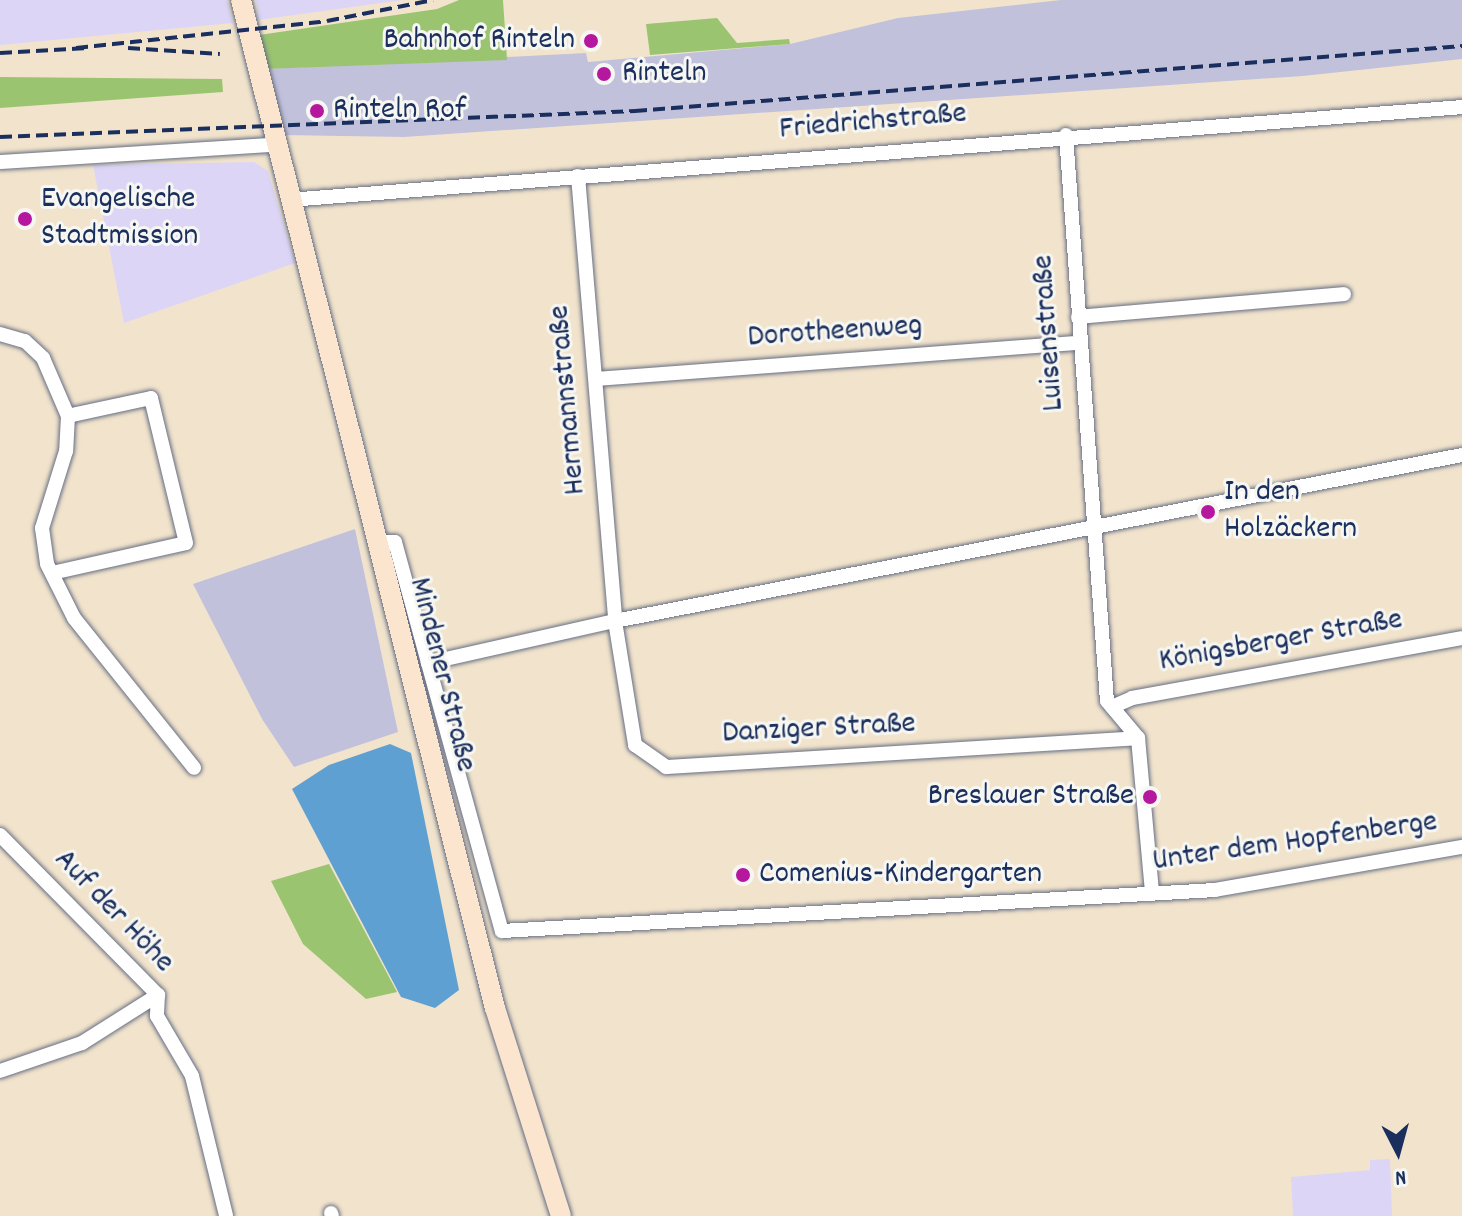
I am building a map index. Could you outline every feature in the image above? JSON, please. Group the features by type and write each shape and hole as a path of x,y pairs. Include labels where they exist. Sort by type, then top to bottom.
{"main road":[{"name":"Mindener Straße","path":"241,0 274,145 495,1008 561,1216"}],"street":[{"name":"Friedrichstraße","path":"289,200 1066,135 1462,107"},
{"name":"Luisenstraße","path":"1066,135 1091,527"},
{"path":"0,162 274,145"},
{"name":"Hermannstraße","path":"578,176 615,621"},
{"path":"1078,317 1344,294"},
{"path":"0,334 25,341 43,358 68,416 66,451 42,528 52,573 74,618 194,768"},
{"name":"Dorotheenweg","path":"596,379 1079,343"},
{"path":"52,573 186,543 151,398 68,416"},
{"path":"377,542 395,542 428,663 615,621 1462,455"},
{"path":"1091,527 1112,707 1138,738 1152,893"},
{"name":"Danziger Straße","path":"615,621 635,745 666,767 1138,738"},
{"name":"Königsberger Straße","path":"1112,707 1132,698 1462,638"},
{"name":"Unter dem Hopfenberge","path":"428,663 502,931 1215,890 1462,847"},
{"name":"Auf der Höhe","path":"0,835 158,995 157,1016 192,1076 226,1216"},
{"path":"0,1071 82,1043 158,995"}],"shaded area":[{"path":"0,0 227,0 233,23 0,45"},
{"path":"256,0 403,0 258,20"},
{"path":"1061,0 1462,0 1462,59 1303,76 404,137 282,135 266,69 586,53 588,62 790,44 898,18"},
{"path":"254,162 268,171 295,263 124,323 93,165"},
{"path":"355,529 398,732 294,767 262,719 193,584"},
{"path":"1390,1159 1392,1216 1293,1216 1291,1177 1370,1170 1370,1160"}],"green space":[{"path":"459,0 503,0 507,60 266,69 259,35 437,9"},
{"path":"717,18 737,43 789,39 790,44 650,55 646,24"},
{"path":"0,77 222,79 223,92 0,108"},
{"path":"329,864 397,992 366,999 303,944 271,881"}],"water":[{"path":"390,744 411,753 459,990 435,1008 401,997 292,789 329,765"}],"railway":[{"path":"76,48 327,21 433,0"},
{"path":"0,137 635,111 1462,46"},
{"path":"0,53 88,48"},
{"path":"128,48 220,54"}],"place":[{"name":"Bahnhof Rinteln","path":"591,41"},
{"name":"Rinteln","path":"604,74"},
{"name":"Rinteln Rof","path":"317,111"},
{"name":"Evangelische Stadtmission","path":"25,219"},
{"name":"In den Holzäckern","path":"1208,512"},
{"name":"Breslauer Straße","path":"1150,797"},
{"name":"Comenius-Kindergarten","path":"743,875"}]}
